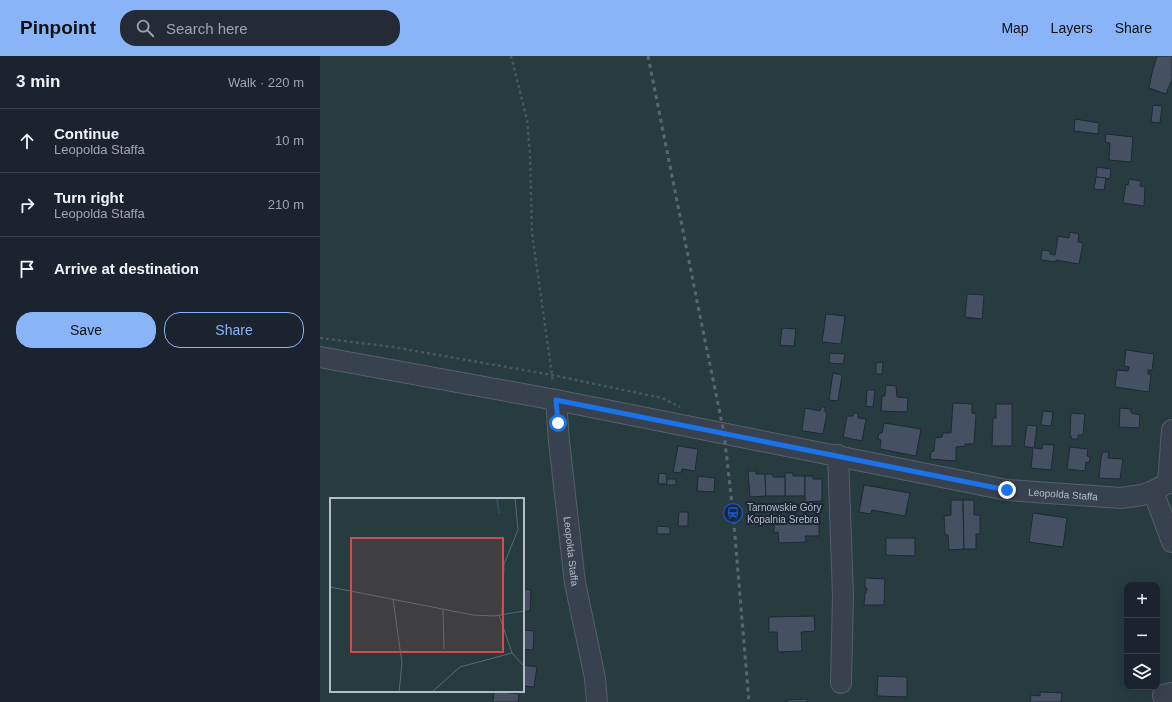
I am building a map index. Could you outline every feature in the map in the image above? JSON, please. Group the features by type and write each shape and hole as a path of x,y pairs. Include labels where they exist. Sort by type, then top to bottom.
{"street":[{"name":"Leopolda Staffa","path":"320,357 556,400 838,455 1007,490 1120,498 1142,495 1164,486"},
{"name":"Leopolda Staffa","path":"556,400 559,441 575,583 595,678 597,702"},
{"path":"1172,430 1164,486 1172,542"},
{"path":"838,455 843,596 841,683"}],"path":[{"path":"511,56 527,120 530,154 532,233 556,400"},
{"path":"320,338 393,347 552,375 662,398 677,405 690,414 692,419 691,427"}],"green space":[{"path":"320,56 1172,56 1172,702 320,702"}],"building":[{"path":"1157,56 1172,56 1172,79 1166,94 1149,88"},
{"path":"1153,105 1162,106 1160,123 1151,122"},
{"path":"1075,119 1099,123 1098,134 1074,131"},
{"path":"1106,134 1133,137 1131,162 1109,160 1110,143 1105,142"},
{"path":"1097,167 1111,169 1110,179 1096,177"},
{"path":"1096,177 1106,178 1104,190 1094,189"},
{"path":"1129,179 1141,181 1140,186 1145,187 1144,206 1123,203 1126,184 1128,185"},
{"path":"1070,232 1079,234 1078,242 1083,243 1079,264 1056,260 1056,262 1041,260 1042,250 1050,251 1050,254 1055,255 1058,236 1069,238"},
{"path":"967,294 984,295 982,319 965,317"},
{"path":"826,314 845,316 841,344 822,342"},
{"path":"782,328 796,329 794,346 780,345"},
{"path":"1126,350 1154,354 1152,370 1148,370 1148,374 1151,374 1149,392 1115,387 1117,370 1128,371 1129,367 1124,366"},
{"path":"830,353 845,354 843,364 829,363"},
{"path":"883,362 882,374 876,374 876,363"},
{"path":"833,373 842,375 838,401 829,400"},
{"path":"886,385 896,386 897,397 908,398 907,412 881,411 882,396 885,396"},
{"path":"867,390 875,390 873,407 866,406"},
{"path":"953,403 972,404 972,413 976,414 974,444 965,444 965,446 956,447 956,461 930,459 931,452 934,451 935,438 942,437 943,433 951,433"},
{"path":"996,404 1012,404 1012,446 992,446 993,418 996,418"},
{"path":"822,406 825,408 825,412 827,413 823,434 803,431 805,408 820,411"},
{"path":"1120,408 1131,409 1131,413 1140,415 1139,428 1119,427"},
{"path":"1043,411 1053,412 1051,426 1041,425"},
{"path":"854,413 858,413 858,418 866,419 862,441 843,437 847,416 853,416"},
{"path":"1071,413 1085,414 1083,435 1078,435 1078,439 1072,439 1070,434"},
{"path":"884,423 921,429 916,456 880,449 881,440 878,439 879,433 882,433"},
{"path":"1027,425 1037,426 1034,448 1042,449 1043,444 1054,445 1051,470 1031,468 1033,448 1024,446"},
{"path":"678,446 698,449 695,471 682,469 681,473 673,472"},
{"path":"1070,447 1088,449 1087,456 1090,457 1089,463 1086,462 1085,471 1067,469"},
{"path":"1103,452 1109,452 1108,458 1123,459 1120,479 1099,478"},
{"path":"748,471 756,471 756,474 765,474 766,496 750,497"},
{"path":"659,473 666,474 667,484 658,484"},
{"path":"785,473 793,473 793,476 805,476 805,496 785,496"},
{"path":"765,474 773,474 773,477 785,477 785,496 766,496"},
{"path":"698,476 715,478 714,492 697,491"},
{"path":"805,476 813,476 813,479 822,479 822,501 805,502"},
{"path":"667,479 676,479 676,485 667,485"},
{"path":"864,485 910,493 905,516 872,510 871,514 859,512"},
{"path":"951,500 963,500 964,549 949,550 948,535 945,535 944,516 951,515"},
{"path":"963,500 974,500 974,515 980,515 980,534 976,534 976,549 964,549"},
{"path":"679,512 688,512 688,526 678,526"},
{"path":"1033,513 1067,518 1063,547 1029,542"},
{"path":"819,520 819,536 805,536 806,542 779,543 778,532 774,533 774,521"},
{"path":"657,526 670,527 670,534 657,534"},
{"path":"886,538 915,538 915,556 886,555"},
{"path":"865,578 885,579 884,605 864,605 867,588 865,588"},
{"path":"524,589 531,590 530,611 524,611"},
{"path":"814,616 815,631 801,632 802,651 778,652 777,632 769,632 769,617"},
{"path":"524,630 534,631 533,650 524,649"},
{"path":"524,665 537,667 534,687 524,686"},
{"path":"878,676 907,677 907,697 877,696"},
{"path":"494,692 519,694 518,702 493,702"},
{"path":"1040,692 1062,693 1061,702 1030,702 1031,695 1040,696"},
{"path":"807,699 807,702 787,702 787,700"}],"railway":[{"path":"648,56 724,433 733,513 749,702"}],"place":[{"name":"Tarnowskie Góry Kopalnia Srebra","path":"733,513"}],"route":[{"path":"558,423 556,400 838,455 1007,490"}]}
